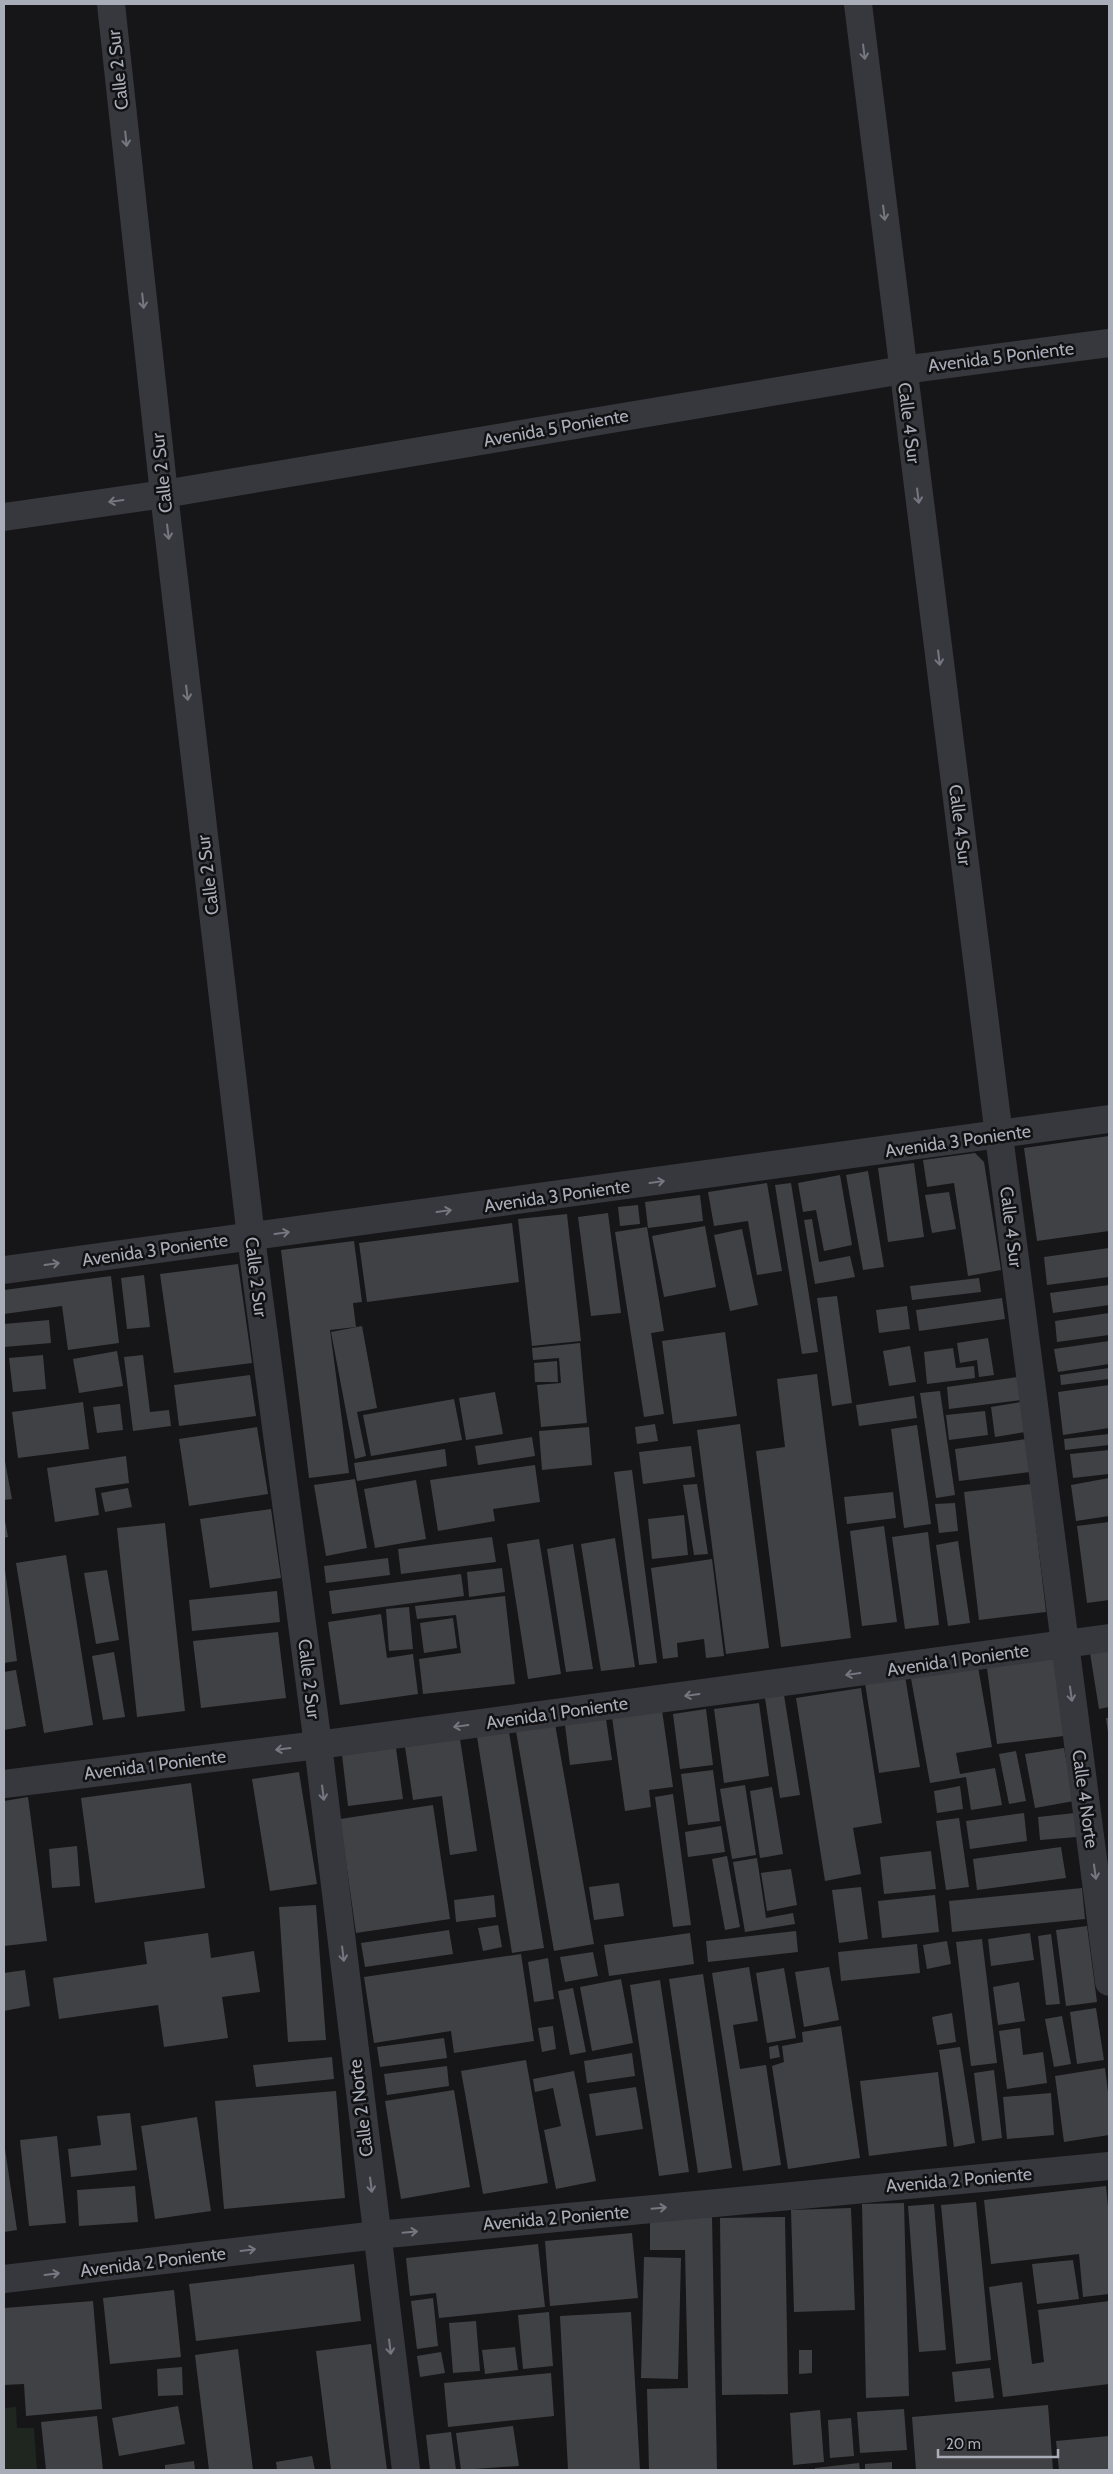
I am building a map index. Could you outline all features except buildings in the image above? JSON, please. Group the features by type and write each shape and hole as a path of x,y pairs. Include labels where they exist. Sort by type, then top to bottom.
{"street":[{"name":"Calle 2 Sur","path":"111,4 164,494 251,1237 318,1745"},
{"name":"Calle 4 Sur","path":"858,4 902,370 1065,1645"},
{"name":"Avenida 5 Poniente","path":"4,517 164,494 902,370 1109,343"},
{"name":"Avenida 3 Poniente","path":"4,1270 999,1136 1109,1119"},
{"name":"Avenida 1 Poniente","path":"4,1784 318,1745 1109,1638"},
{"name":"Calle 4 Norte","path":"1065,1645 1109,1982"},
{"name":"Calle 2 Norte","path":"318,1745 406,2470"},
{"name":"Avenida 2 Poniente","path":"4,2280 376,2235 1109,2166"}],"shaded area":[{"path":"16,2407 17,2428 34,2428 37,2470 4,2470 4,2408"}]}
